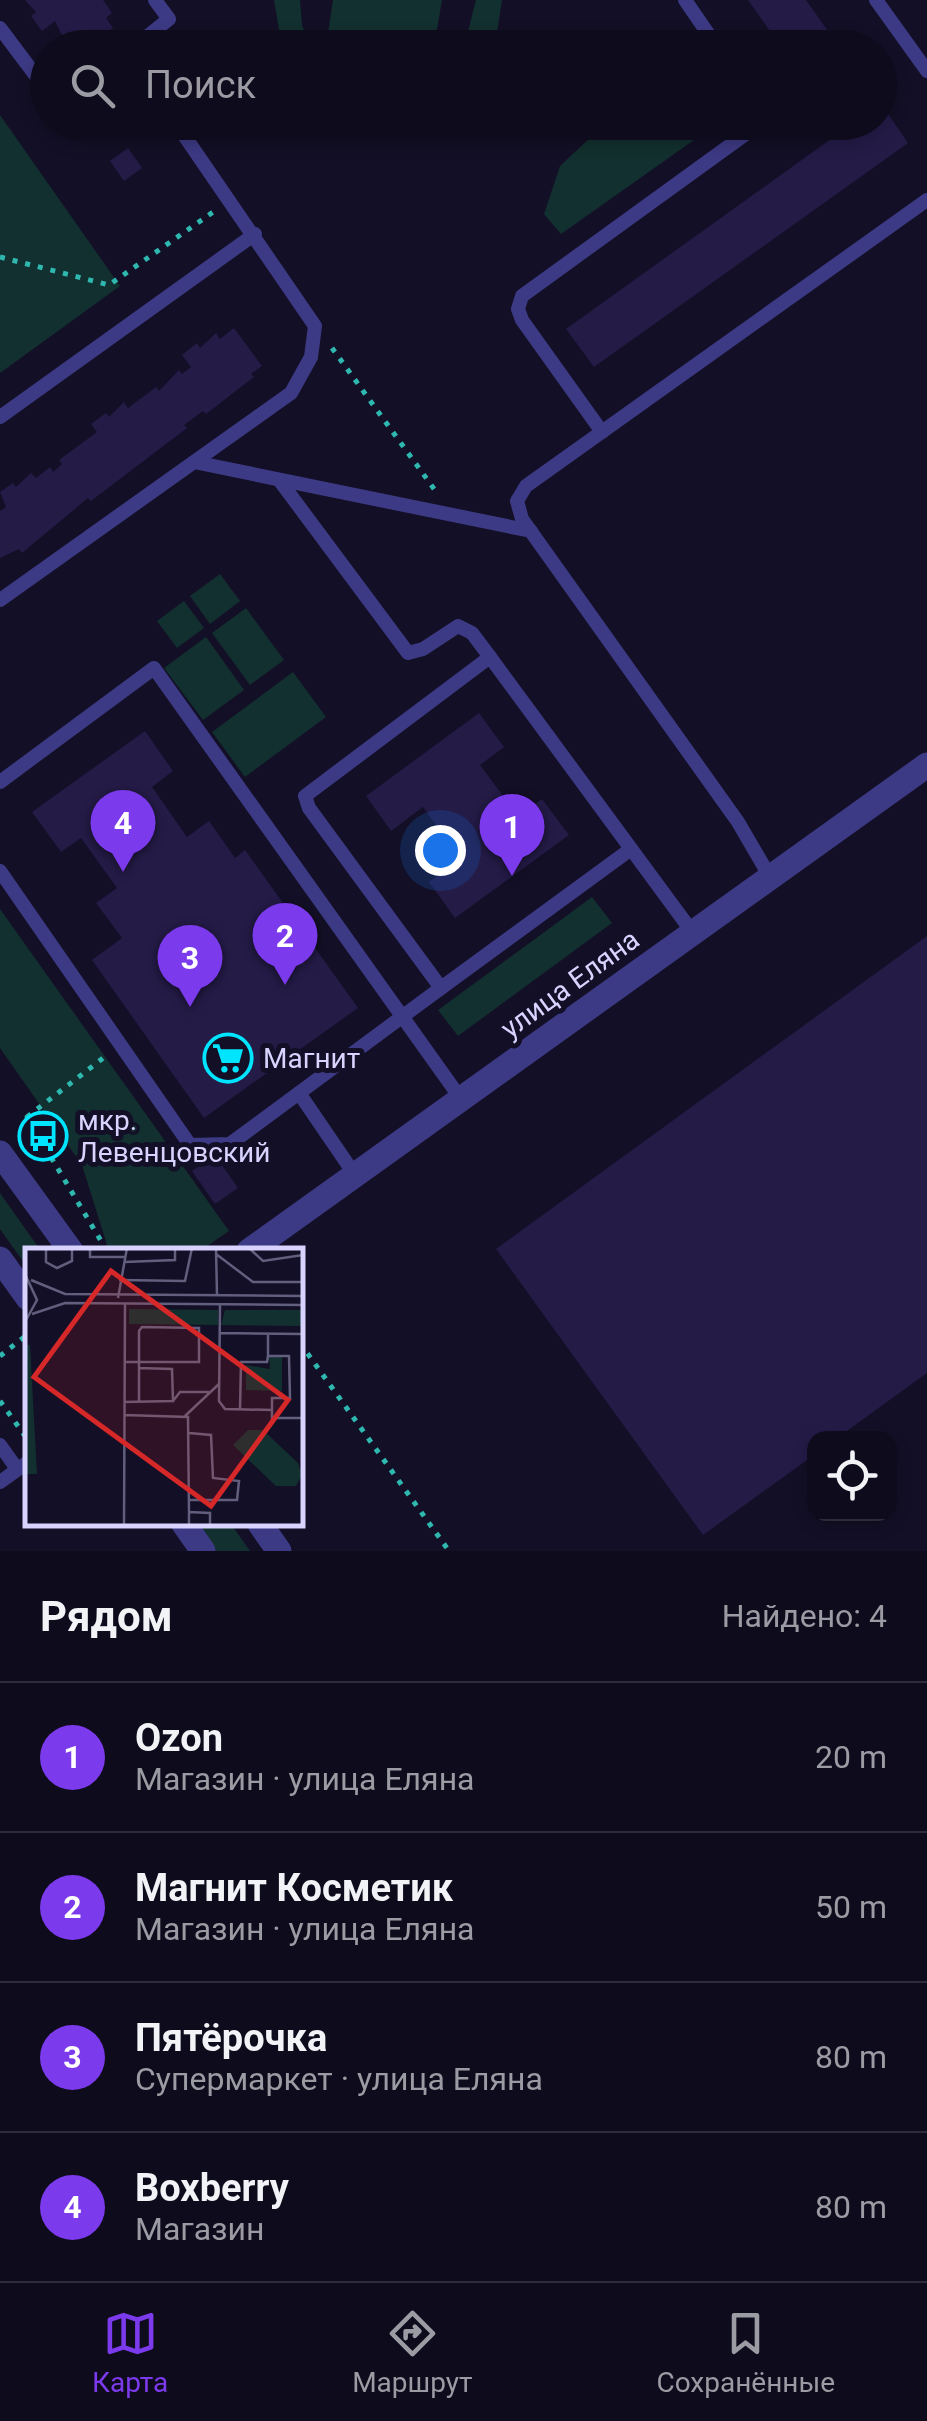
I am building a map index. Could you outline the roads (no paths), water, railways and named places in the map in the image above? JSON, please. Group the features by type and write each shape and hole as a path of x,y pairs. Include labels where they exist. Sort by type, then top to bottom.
{"street":[{"name":"улица Еляна","path":"253,1248 927,765"},
{"path":"0,1153 69,1248"},
{"path":"0,1259 25,1294"},
{"path":"185,1526 202,1551"},
{"path":"261,1526 279,1551"}],"lane":[{"path":"154,0 169,19 155,30"},
{"path":"685,0 706,30"},
{"path":"876,0 927,72"},
{"path":"0,28 30,68"},
{"path":"0,600 290,393 310,357 315,326 188,140"},
{"path":"602,432 522,320 518,308 522,296 731,140"},
{"path":"770,877 738,822 530,532 517,510 520,492 927,200"},
{"path":"0,417 255,234"},
{"path":"194,462 530,532"},
{"path":"280,481 408,653 416,653 458,626 472,632 693,933"},
{"path":"441,988 309,808 306,796 490,657"},
{"path":"0,782 154,668 461,1099"},
{"path":"0,871 190,1144 230,1144 630,848"},
{"path":"299,1093 355,1175"},
{"path":"0,1445 22,1466 0,1482"}],"place":[{"name":"Boxberry","path":"123,872"},
{"name":"Ozon","path":"512,876"},
{"name":"Магнит Косметик","path":"285,985"},
{"name":"Пятёрочка","path":"190,1007"},
{"name":"Магнит","path":"228,1058"},
{"name":"мкр. Левенцовский","path":"43,1136"}]}
